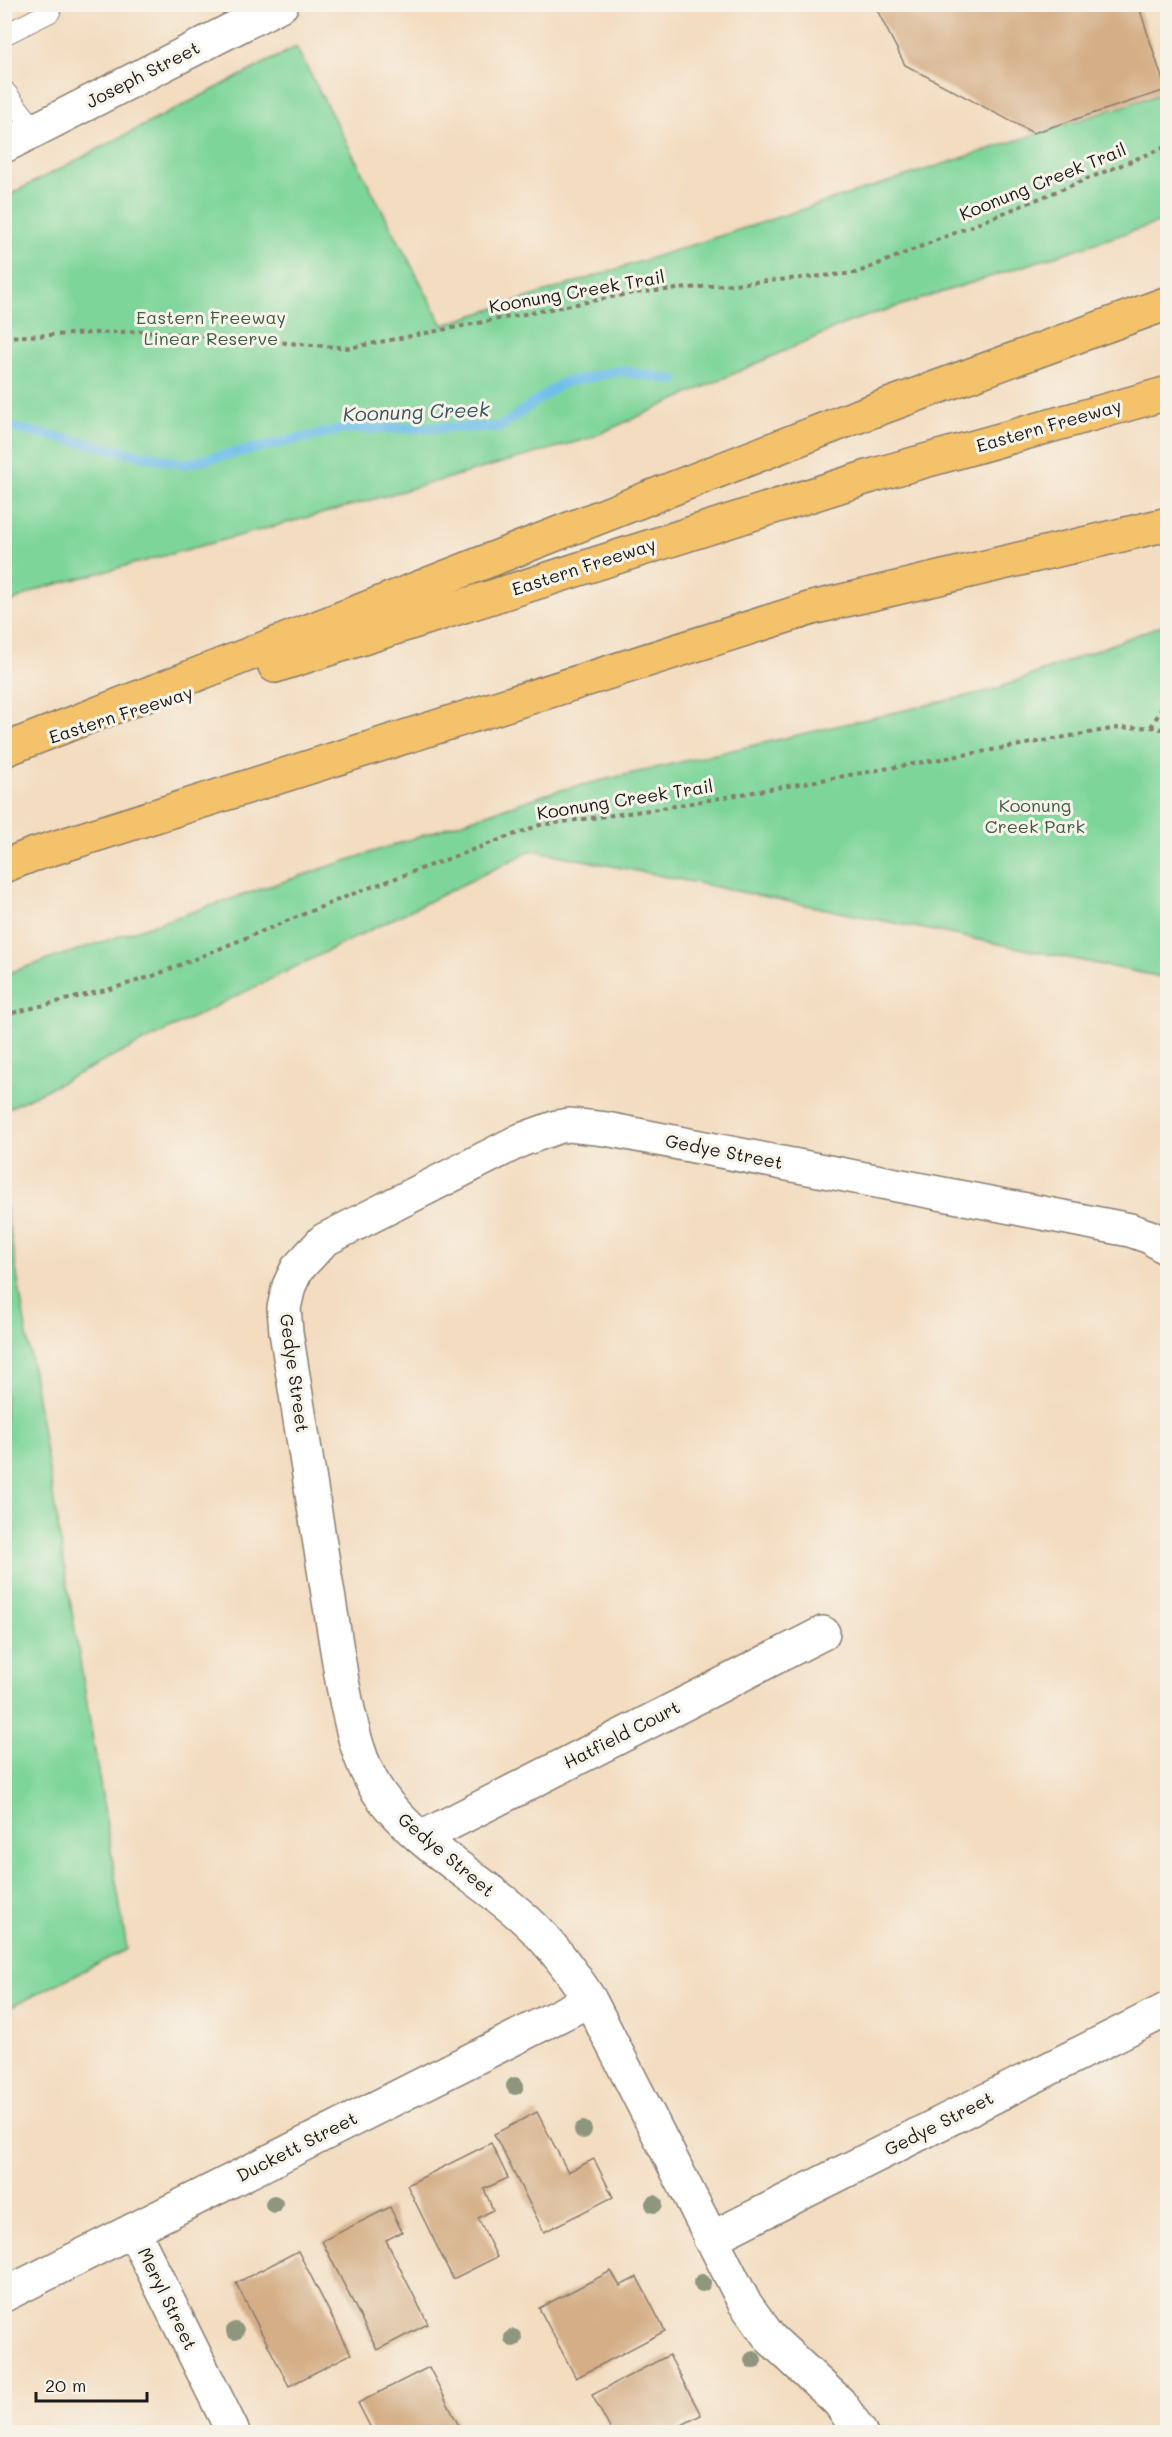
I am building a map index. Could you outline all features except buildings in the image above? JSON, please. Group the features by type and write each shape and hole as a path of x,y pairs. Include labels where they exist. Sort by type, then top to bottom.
{"highway":[{"path":"4,751 853,418 1167,303"},
{"name":"Eastern Freeway","path":"4,751 871,476 1167,393"},
{"path":"4,866 32,855 812,608 1158,528"}],"street":[{"name":"Joseph Street","path":"4,146 282,4"},
{"name":"Gedye Street","path":"860,2433 839,2402 770,2338 757,2321 710,2239 590,2000 552,1947 527,1921 421,1838 395,1813 369,1774 349,1718 342,1681 286,1332 284,1308 289,1286 297,1269 324,1240 346,1227 521,1140 569,1125 606,1129 1130,1230 1150,1237 1167,1249"},
{"name":"Hatfield Court","path":"421,1838 823,1633"},
{"name":"Duckett Street","path":"4,2295 590,2000"},
{"name":"Gedye Street","path":"710,2239 1167,2009"},
{"name":"Meryl Street","path":"133,2230 233,2433"}],"lane":[{"path":"4,35 50,12 46,4"},
{"path":"4,90 35,130"}],"path":[{"name":"Koonung Creek Trail","path":"4,337 141,331 349,348 633,293 856,273 1167,146"},
{"path":"1151,728 1167,698"},
{"name":"Koonung Creek Trail","path":"4,1015 153,976 355,893 540,825 669,807 1117,728 1167,730"}],"green space":[{"name":"Eastern Freeway Linear Reserve","path":"296,47 443,325 1167,92 1167,220 849,322 590,438 328,512 39,589 5,605 5,197"},
{"name":"Koonung Creek Park","path":"1167,623 1167,978 533,850 5,1110 5,974 556,791 996,689"},
{"path":"5,1201 127,1949 4,2010"}],"waterway":[{"name":"Koonung Creek","path":"4,426 184,464 344,429 500,427 562,383 621,371 675,380"}]}
